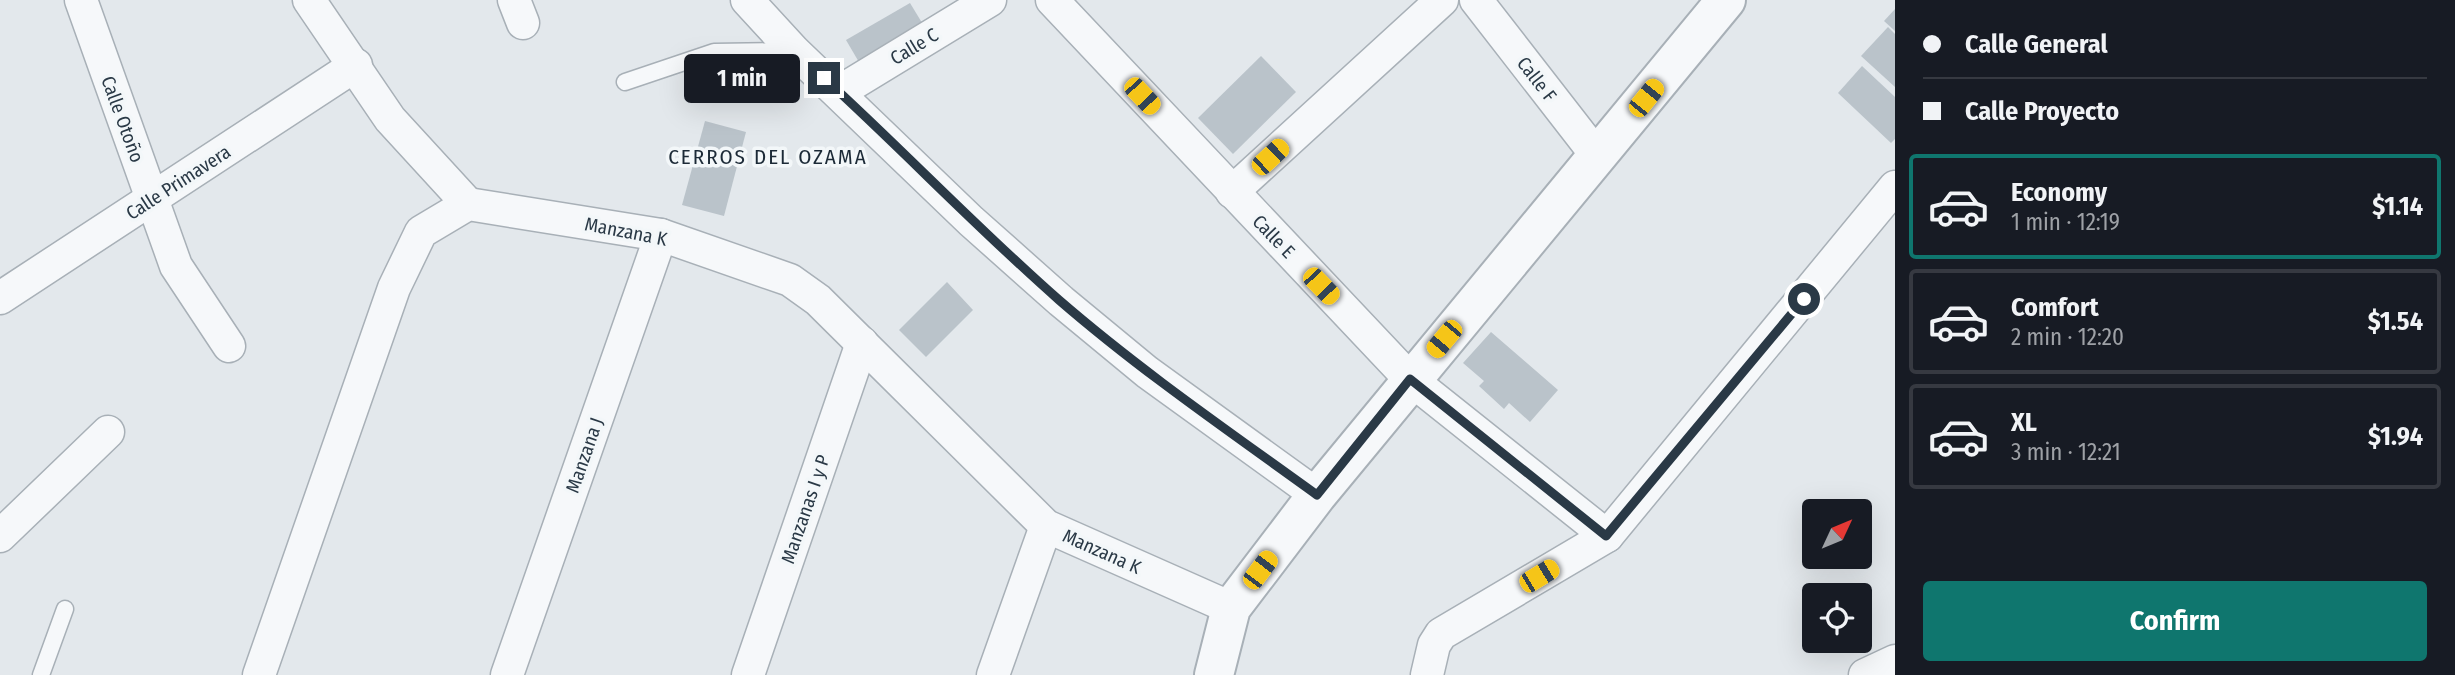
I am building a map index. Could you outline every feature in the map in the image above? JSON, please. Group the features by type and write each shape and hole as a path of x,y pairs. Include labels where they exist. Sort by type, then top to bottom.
{"street":[{"name":"Calle Otoño","path":"81,0 176,266 229,346"},
{"path":"259,675 394,288 421,232 468,204 390,119 356,65 309,0"},
{"path":"747,0 794,51 971,221 1099,334 1317,495"},
{"name":"Calle C","path":"839,92 990,0"},
{"name":"Calle E","path":"1052,0 1410,379 1606,536"},
{"path":"1232,192 1442,0"},
{"name":"Calle F","path":"1476,0 1598,157"},
{"path":"1214,675 1231,608 1410,379 1598,157 1726,0"},
{"name":"Calle Primavera","path":"0,299 356,65"},
{"path":"1427,675 1434,645 1441,634 1606,536 1886,219 1895,187"},
{"name":"Manzana K","path":"468,204 661,235 790,280 818,300 1045,526 1231,608"},
{"name":"Manzana J","path":"507,675 661,235"},
{"name":"Manzanas I y P","path":"748,675 862,344"},
{"path":"0,536 108,432"},
{"path":"993,675 1045,526"},
{"path":"1865,675 1895,661"}],"lane":[{"path":"625,82 714,52 794,51"},
{"path":"41,675 65,609"}],"building":[{"path":"910,3 927,31 863,69 846,40"},
{"path":"1895,9 1895,31 1884,21"},
{"path":"1888,27 1895,34 1895,87 1861,56"},
{"path":"1261,56 1296,92 1233,154 1198,118"},
{"path":"1862,66 1895,97 1895,139 1891,143 1838,93"},
{"path":"705,121 746,132 724,216 682,205"},
{"path":"947,282 973,310 926,357 899,330"},
{"path":"1491,332 1558,390 1530,422 1509,403 1504,409 1479,386 1484,381 1463,363"}],"district":[{"name":"CERROS DEL OZAMA","path":"768,157"}],"route":[{"path":"824,78 971,221 1099,334 1317,495 1410,379 1606,536 1804,299"}]}
